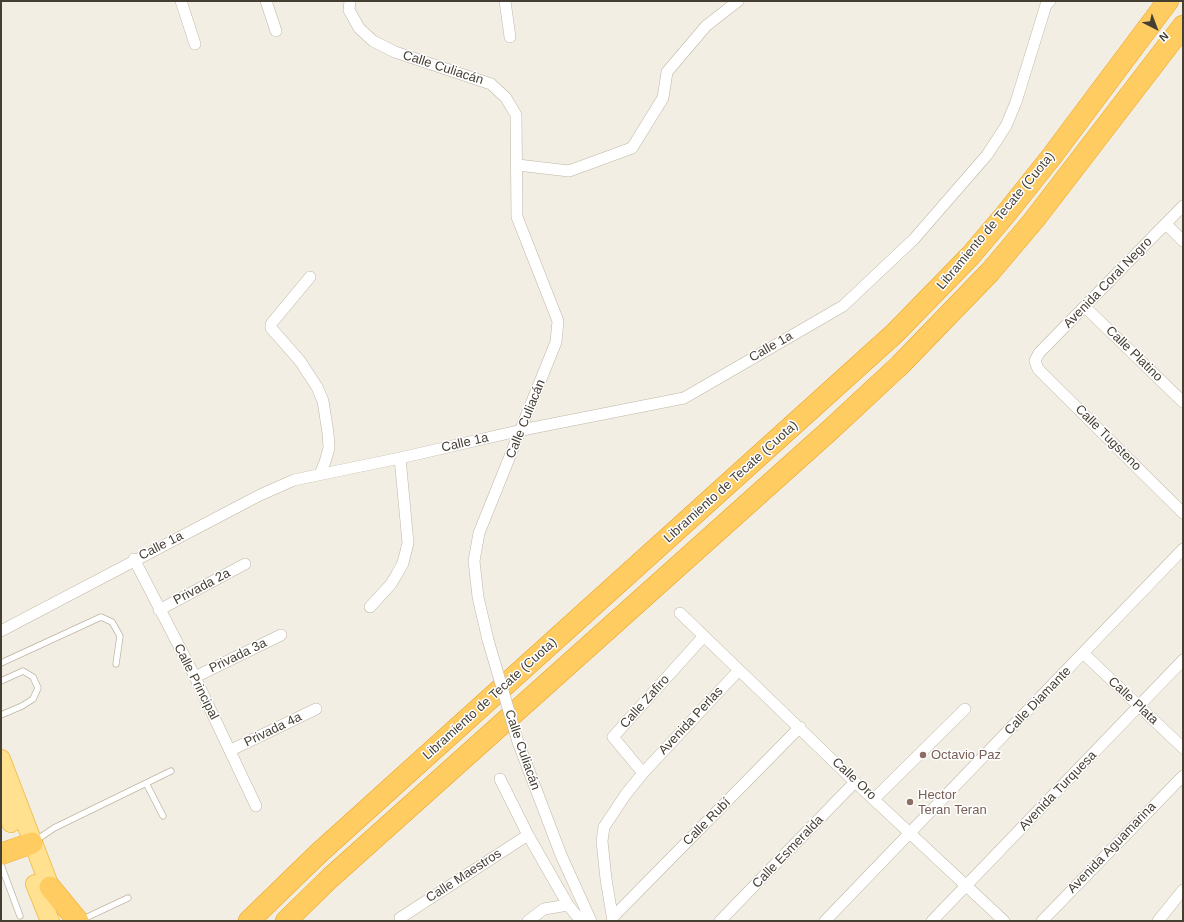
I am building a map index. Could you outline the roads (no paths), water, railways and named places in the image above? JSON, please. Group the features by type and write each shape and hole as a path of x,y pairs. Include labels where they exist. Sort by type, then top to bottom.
{"highway":[{"name":"Libramiento de Tecate (Cuota)","path":"251,918 319,853 795,425 900,327 971,255 1005,215 1052,156 1168,1"},
{"name":"Libramiento de Tecate (Cuota)","path":"286,921 330,878 829,432 900,365 990,272 1034,220 1183,26"},
{"path":"1,854 26,845"},
{"path":"294,921 330,878"},
{"path":"50,887 79,921"}],"main road":[{"path":"1,759 50,921"},
{"path":"1,796 26,845 50,887 64,921"}],"street":[{"path":"181,1 196,44"},
{"path":"266,1 276,31"},
{"name":"Calle Culiacán","path":"350,1 349,10 360,28 373,41 394,52 491,84 506,98 516,115 518,165 517,217 558,321 556,342 522,430 483,521 474,561 478,597 488,640 518,742 561,855 591,921"},
{"path":"505,1 510,37"},
{"path":"518,165 569,171 632,148 663,98 667,72 706,26 738,1"},
{"name":"Calle 1a","path":"1,631 134,559 260,494 294,480 400,458 522,430 684,398 843,306 914,239 986,155 1006,126 1016,102 1047,2"},
{"name":"Avenida Coral Negro","path":"1035,362 1039,353 1183,206"},
{"path":"1166,224 1183,242"},
{"path":"310,276 271,324 270,328 300,361 317,387 323,401 328,434 328,448 326,462 320,474"},
{"name":"Calle Platino","path":"1085,307 1183,402"},
{"name":"Calle Tugsteno","path":"1035,362 1038,369 1183,512"},
{"path":"370,607 391,584 403,564 408,543 400,458"},
{"name":"Calle Diamante","path":"825,921 1183,549"},
{"name":"Calle Principal","path":"134,559 159,610 195,677 231,750 256,806"},
{"name":"Privada 2a","path":"159,610 245,564"},
{"name":"Calle Oro","path":"680,613 800,727 855,782 1004,921"},
{"name":"Privada 3a","path":"195,677 281,635"},
{"name":"Calle Zafiro","path":"643,773 613,737 704,636"},
{"name":"Calle Plata","path":"1083,653 1183,748"},
{"name":"Avenida Turquesa","path":"932,921 1183,660"},
{"name":"Avenida Perlas","path":"643,773 739,670"},
{"name":"Privada 4a","path":"231,750 316,709"},
{"path":"874,799 965,709"},
{"name":"Calle Rubí","path":"613,919 800,727"},
{"path":"613,919 606,879 602,841 604,827 626,794 643,773"},
{"name":"Avenida Aguamarina","path":"1042,921 1183,776"},
{"path":"500,779 528,835 568,905 581,921"},
{"name":"Calle Esmeralda","path":"720,921 855,782"},
{"name":"Calle Maestros","path":"400,918 528,835"},
{"path":"1158,921 1183,890"},
{"path":"528,921 544,909 568,905"}],"lane":[{"path":"1,662 101,617 112,622 120,636 116,664"},
{"path":"1,681 24,671 33,677 38,688 33,699 22,706 1,715"},
{"path":"26,845 54,828 171,771"},
{"path":"146,783 163,816"},
{"path":"1,865 20,916"},
{"path":"79,921 128,898"}],"place":[{"name":"Octavio Paz","path":"923,755"},
{"name":"Hector Teran Teran","path":"910,802"}]}
